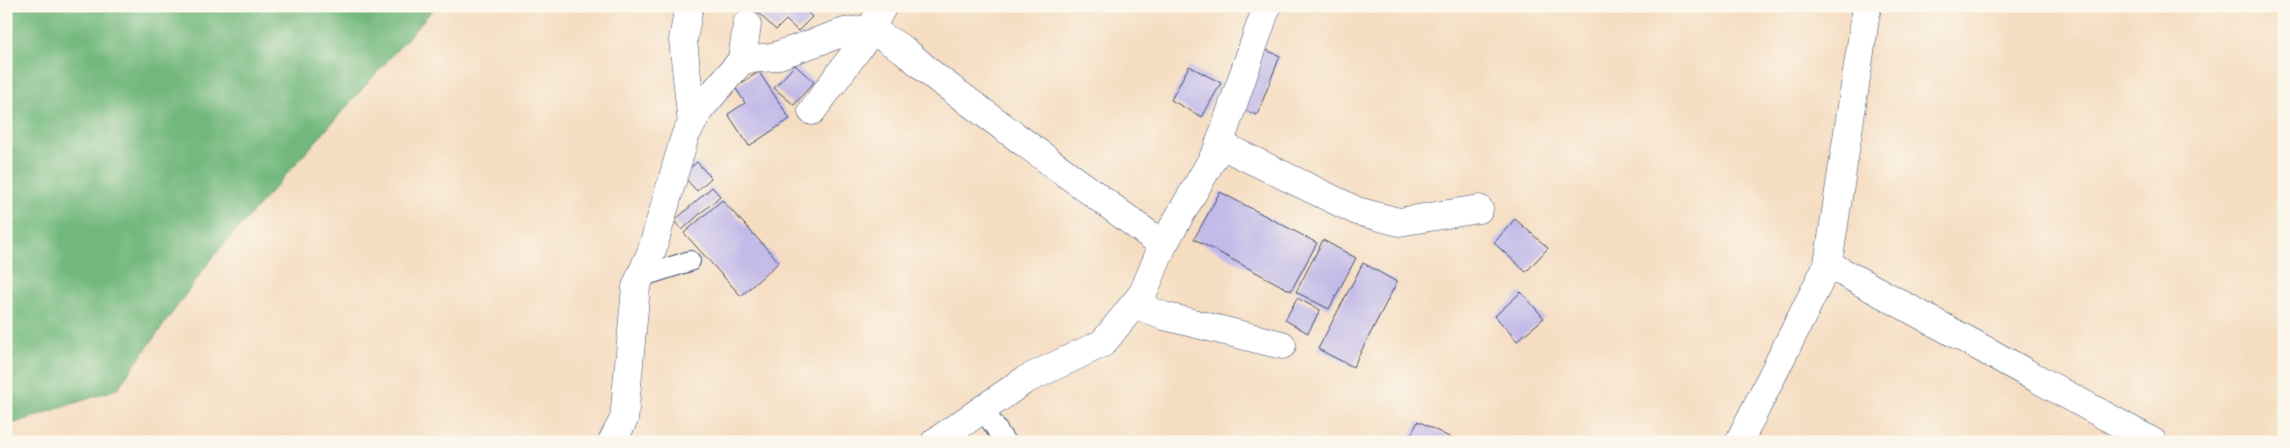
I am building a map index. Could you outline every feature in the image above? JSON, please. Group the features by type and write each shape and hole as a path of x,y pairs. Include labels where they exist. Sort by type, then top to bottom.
{"street":[{"path":"689,6 683,40 692,124"},
{"path":"935,442 1026,380 1103,343 1144,293 1163,246 1219,144 1267,6"},
{"path":"1740,442 1828,264 1867,6"},
{"path":"742,60 773,57 846,32 877,18"},
{"path":"877,18 904,50 934,76 1163,246"},
{"path":"812,111 866,38 877,18"},
{"path":"612,442 624,419 636,287 652,250 685,136 700,109 742,60 747,24"},
{"path":"1219,144 1357,210 1399,222 1479,208"},
{"path":"1828,264 2153,442"},
{"path":"1134,305 1164,316 1282,345"}],"lane":[{"path":"640,277 690,261"},
{"path":"983,409 1004,442"}],"green space":[{"path":"6,6 436,6 212,258 117,389 6,426"}],"building":[{"path":"751,6 801,6 812,17 798,31 786,20 776,30"},
{"path":"1264,49 1280,56 1257,115 1241,109"},
{"path":"795,65 814,82 794,105 774,88"},
{"path":"1189,66 1221,83 1202,117 1171,100"},
{"path":"759,72 790,119 749,146 728,114 745,103 735,87"},
{"path":"697,162 711,178 697,191 682,175"},
{"path":"712,187 720,196 682,230 674,221"},
{"path":"1220,192 1317,243 1291,291 1194,239"},
{"path":"722,200 779,262 741,296 684,233"},
{"path":"1515,219 1548,248 1526,272 1494,243"},
{"path":"1323,240 1356,258 1329,309 1296,292"},
{"path":"1363,263 1397,282 1353,367 1318,349"},
{"path":"1521,292 1544,318 1517,341 1495,316"},
{"path":"1297,298 1320,310 1308,333 1285,320"},
{"path":"1418,421 1455,440 1454,442 1408,441"}]}
